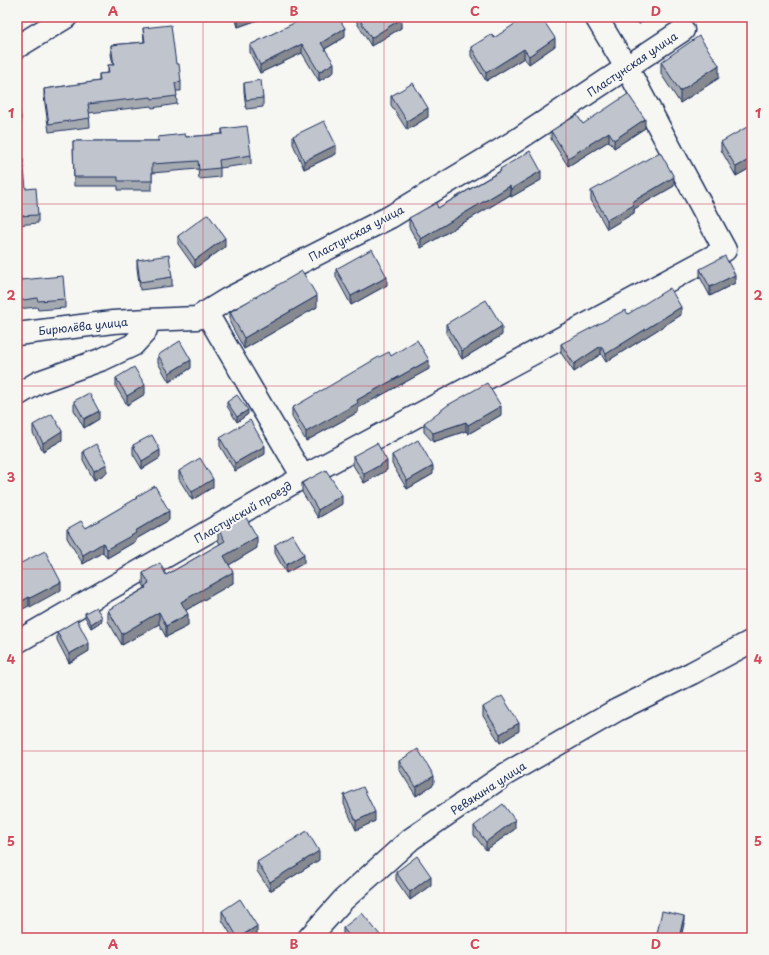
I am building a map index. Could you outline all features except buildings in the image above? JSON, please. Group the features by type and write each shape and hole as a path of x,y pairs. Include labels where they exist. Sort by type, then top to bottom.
{"street":[{"path":"17,46 66,17"},
{"path":"303,477 725,250 626,68 596,17"},
{"name":"Пластунская улица","path":"149,320 197,318 228,299 390,217 514,142 683,30"},
{"name":"Пластунский проезд","path":"17,642 303,477 206,312"},
{"path":"17,395 39,382 103,359 133,345 145,332 149,320"},
{"name":"Бирюлёва улица","path":"17,334 113,322 149,320"},
{"name":"Ревякина улица","path":"309,938 343,900 411,839 506,774 617,710 752,641"}]}
